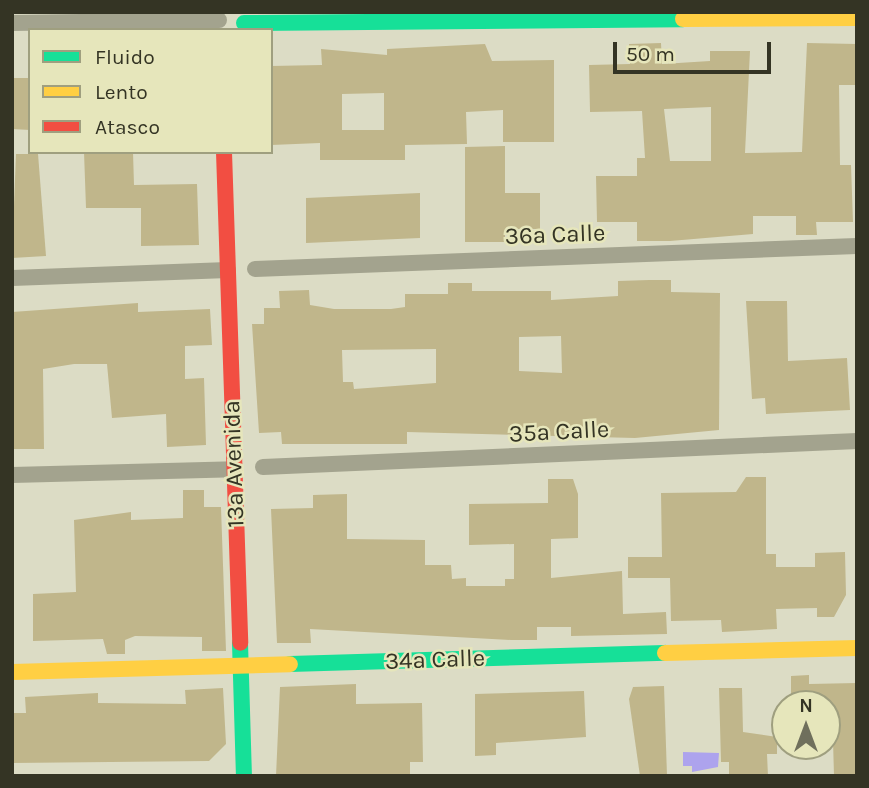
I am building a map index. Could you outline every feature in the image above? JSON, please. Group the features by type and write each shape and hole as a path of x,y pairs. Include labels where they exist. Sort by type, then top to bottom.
{"street":[{"path":"244,23 857,18"},
{"path":"12,23 219,21"},
{"name":"13a Avenida","path":"224,154 244,776"},
{"name":"36a Calle","path":"255,269 857,246"},
{"path":"12,278 228,270"},
{"name":"35a Calle","path":"263,467 857,441"},
{"path":"12,475 234,469"},
{"name":"34a Calle","path":"12,672 857,648"}],"shaded area":[{"path":"683,752 719,753 718,767 692,772 692,766 683,766"}],"building":[{"path":"661,43 662,64 710,61 710,51 750,51 745,153 802,152 807,43 857,44 857,85 839,85 840,165 851,165 853,222 816,222 817,235 796,235 796,216 753,216 753,234 637,241 637,222 597,222 596,176 637,176 637,158 645,158 642,111 590,112 589,65 630,64 629,44","holes":["711,107 711,161 670,161 664,109"]},
{"path":"485,44 492,61 554,60 554,142 503,142 503,110 466,112 467,144 405,145 405,160 320,160 320,143 273,145 273,66 322,65 321,49 387,55 387,49","holes":["384,93 384,130 342,130 342,94"]},
{"path":"12,78 28,78 28,130 12,129"},
{"path":"505,146 505,193 540,193 540,229 505,229 505,242 465,242 465,147"},
{"path":"16,154 38,154 46,256 12,258"},
{"path":"84,154 133,154 134,185 197,184 199,245 141,246 141,208 86,208"},
{"path":"420,193 420,238 306,243 306,198"},
{"path":"671,280 671,292 720,293 719,430 635,438 407,432 407,444 282,444 281,432 259,433 252,324 264,324 264,308 280,308 279,291 309,290 310,305 334,309 391,309 405,307 405,294 448,294 448,283 472,283 472,291 551,291 551,300 618,296 618,281","holes":["561,336 562,373 519,371 519,337","436,349 436,383 354,389 353,382 343,382 342,350"]},
{"path":"746,301 787,301 788,361 847,358 850,410 766,414 765,398 752,399"},
{"path":"138,303 138,312 210,309 212,345 185,346 185,379 204,378 206,445 167,447 166,414 112,418 107,364 74,364 43,369 44,449 12,449 12,312"},
{"path":"746,477 766,477 766,554 776,554 776,567 815,567 815,553 845,552 846,595 834,617 817,617 817,608 776,609 777,629 722,632 721,620 671,621 670,578 628,578 628,557 662,557 661,493 736,492"},
{"path":"548,479 573,479 578,494 578,538 551,539 551,578 622,571 623,614 666,612 667,634 571,636 571,627 537,627 537,640 511,640 310,629 311,643 277,643 271,509 313,508 313,495 347,494 347,539 425,540 425,565 451,565 452,579 466,578 466,586 505,586 505,579 514,579 514,544 469,545 469,504 548,503"},
{"path":"183,490 204,490 204,507 221,507 226,651 202,651 202,637 135,636 125,640 125,654 107,654 103,639 33,641 33,594 76,592 74,520 131,512 131,520 183,518"},
{"path":"809,675 809,684 857,683 857,776 834,776 834,760 841,760 841,690 791,690 791,676"},
{"path":"356,684 356,704 422,703 423,762 410,762 410,776 276,776 280,687"},
{"path":"664,686 667,776 640,776 629,699 633,687"},
{"path":"223,688 226,744 209,761 12,763 12,713 26,713 25,697 98,693 98,703 186,704 185,690"},
{"path":"719,688 742,688 743,732 771,736 771,754 767,754 768,776 729,776 729,762 721,762"},
{"path":"584,691 586,737 496,743 496,755 475,756 475,694"}],"traffic: fast":[{"path":"244,23 683,19"},
{"path":"240,643 244,776"},
{"path":"290,664 665,653"}],"traffic: slow":[{"path":"683,19 857,18"},
{"path":"665,653 857,648"},
{"path":"12,672 290,664"}],"traffic: jam":[{"path":"224,154 240,643"}]}
